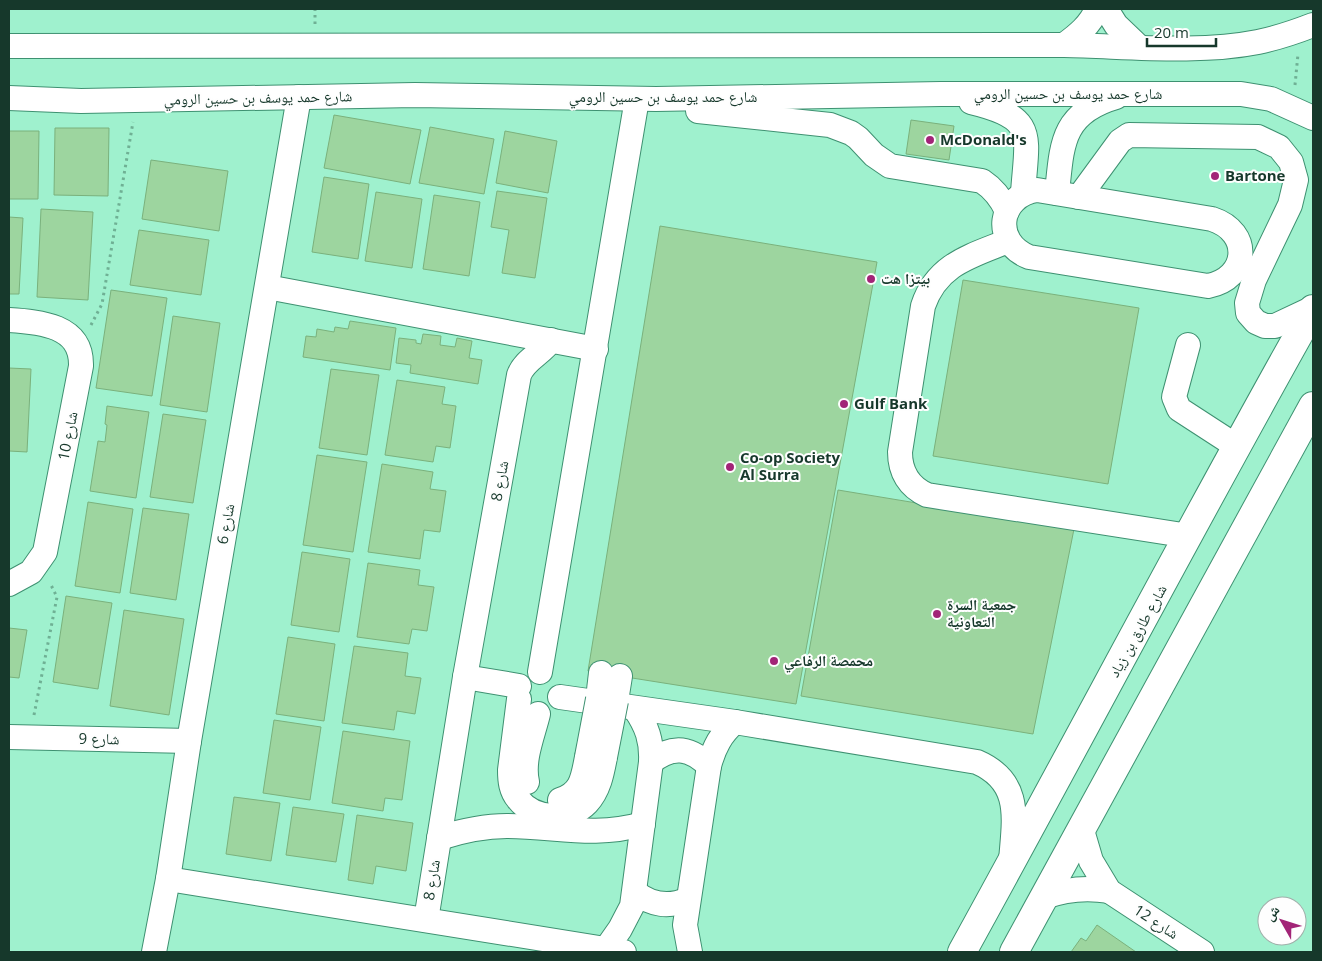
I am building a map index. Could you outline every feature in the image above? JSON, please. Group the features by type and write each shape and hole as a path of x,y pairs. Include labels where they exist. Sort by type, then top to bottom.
{"main road":[{"name":"شارع طارق بن زياد","path":"962,952 1189,536 1236,446 1313,309"},
{"path":"1014,952 1313,406"}],"street":[{"path":"1064,44 1087,25 1096,9"},
{"path":"1106,9 1116,25 1139,47"},
{"path":"9,46 1064,44 1202,48 1258,42 1306,28"},
{"name":"شارع حمد يوسف بن حسين الرومي","path":"9,98 137,100 415,94 647,99 941,94 1247,95 1271,99 1303,113"},
{"path":"941,94 1000,110 1021,125 1025,132 1026,142 1024,193"},
{"path":"1068,195 1062,145 1074,123 1099,102 1116,97 1144,94"},
{"name":"شارع 6","path":"154,952 168,879 189,741 300,97"},
{"path":"540,672 596,349 647,99 702,112 838,127 858,138 874,155 890,166 982,182 992,188 1000,197 1007,211"},
{"path":"1068,195 1120,141 1129,135 1258,136 1279,147 1291,162 1296,180 1290,205 1254,280 1247,303 1248,313 1256,322 1265,326 1275,326 1313,309"},
{"path":"1037,190 1068,195 1222,222 1232,229 1237,238 1240,260 1228,278 1218,284 1208,286 1029,257 1021,254 1008,241 1004,225 1007,211 1016,198 1024,193 1037,190"},
{"path":"1008,241 953,264 937,278 926,296 900,452 900,461 906,478 919,491 928,495 1189,536"},
{"path":"267,287 596,349"},
{"path":"9,320 32,322 55,328 65,332 78,347"},
{"name":"شارع 8","path":"426,920 519,375 527,361 541,352 551,340"},
{"path":"1188,345 1174,396 1176,404 1179,409 1236,446"},
{"name":"شارع 10","path":"40,562 45,552 81,366 82,356 78,347"},
{"path":"9,584 30,572 40,562"},
{"path":"519,693 526,710 538,714 551,711 556,707 560,697 557,682 547,674 540,672 528,676 519,693 510,780 517,798 530,810 555,817 576,811 586,804 593,795 601,776 596,757"},
{"path":"538,714 525,772 526,781 536,795 550,800 559,800 574,793 596,757 616,703 610,674"},
{"path":"466,678 519,693"},
{"path":"560,697 616,703 984,764 1002,779 1011,794 1014,814 1011,862"},
{"path":"615,951 634,892 651,762 649,734 643,720 616,703"},
{"path":"690,952 685,925 709,766 718,741 725,730 735,722"},
{"name":"شارع 9","path":"19,737 189,741"},
{"path":"651,762 660,755 670,751 681,750 701,758 709,766"},
{"path":"439,838 464,830 506,826 597,831 614,830 643,824"},
{"name":"شارع 12","path":"1081,827 1091,861 1109,891"},
{"name":"شارع 8","path":"168,879 615,951"},
{"name":"شارع 12","path":"1044,897 1059,891 1076,888 1109,891 1202,952"},
{"path":"634,892 643,899 657,904 674,904 688,899"}],"path":[{"path":"1303,113 1306,28"},
{"path":"78,347 102,304 137,100"},
{"path":"19,737 57,596 40,562"}],"building":[{"path":"334,115 421,130 410,184 324,168"},
{"name":"McDonald's","path":"911,120 954,126 949,160 906,154"},
{"path":"430,127 494,139 484,194 419,183"},
{"path":"55,128 109,128 108,196 54,195"},
{"path":"9,131 39,131 38,199 9,199"},
{"path":"505,131 557,141 548,193 496,183"},
{"path":"151,160 228,171 219,231 142,219"},
{"path":"324,177 369,184 358,259 312,252"},
{"path":"497,191 547,198 535,278 502,273 509,230 491,227"},
{"path":"376,192 422,199 412,268 365,261"},
{"path":"434,195 480,202 469,276 423,269"},
{"path":"41,209 93,212 88,300 37,297"},
{"path":"9,217 23,218 19,294 9,294"},
{"name":"Co-op Society Al Surra","path":"660,226 877,262 796,704 588,671"},
{"path":"139,230 209,240 201,295 130,285"},
{"path":"963,280 1139,308 1108,484 933,456"},
{"path":"111,290 167,298 152,396 96,388"},
{"path":"173,316 220,323 207,412 160,405"},
{"path":"350,321 396,328 390,370 303,357 306,336 316,337 317,329 334,332 335,327 348,329"},
{"path":"423,334 441,336 440,345 455,347 457,338 472,341 469,358 482,360 478,384 410,373 411,365 396,363 399,338 416,340 416,343 421,344"},
{"path":"9,368 31,369 27,452 9,451"},
{"path":"331,369 379,375 367,455 319,448"},
{"path":"397,380 445,387 442,404 456,406 450,448 436,446 433,462 385,455"},
{"path":"107,406 149,412 136,498 90,491 98,441 105,442"},
{"path":"163,414 206,420 193,503 150,497"},
{"path":"317,455 367,462 353,552 303,545"},
{"path":"382,464 433,472 430,489 446,491 440,532 424,530 420,559 368,552"},
{"path":"838,490 1074,529 1033,734 801,696"},
{"path":"88,502 133,509 120,593 75,586"},
{"path":"143,508 189,514 176,600 130,593"},
{"path":"302,552 350,559 339,632 291,625"},
{"path":"368,563 420,570 418,585 434,587 427,631 412,629 409,644 357,637"},
{"path":"66,596 112,603 98,689 53,682"},
{"path":"124,610 184,619 169,715 110,706"},
{"path":"9,628 27,630 19,678 9,677"},
{"path":"288,637 335,644 324,721 276,714"},
{"path":"354,646 408,653 405,676 421,678 415,714 397,711 394,730 342,723"},
{"path":"274,720 321,727 310,800 263,793"},
{"path":"343,731 410,741 402,800 385,798 383,811 332,803"},
{"path":"234,797 280,803 271,861 226,854"},
{"path":"293,807 344,814 336,862 286,855"},
{"path":"357,815 413,823 406,871 376,866 373,884 348,880"},
{"path":"1097,925 1136,952 1071,952 1081,938 1086,941"}],"place":[{"name":"McDonald's","path":"930,140"},
{"name":"Bartone","path":"1215,176"},
{"name":"بيتزا هت","path":"871,279"},
{"name":"Gulf Bank","path":"844,404"},
{"name":"Co-op Society Al Surra","path":"730,467"},
{"name":"جمعية السرة التعاونية","path":"937,614"},
{"name":"محمصة الرفاعي","path":"774,661"}]}
